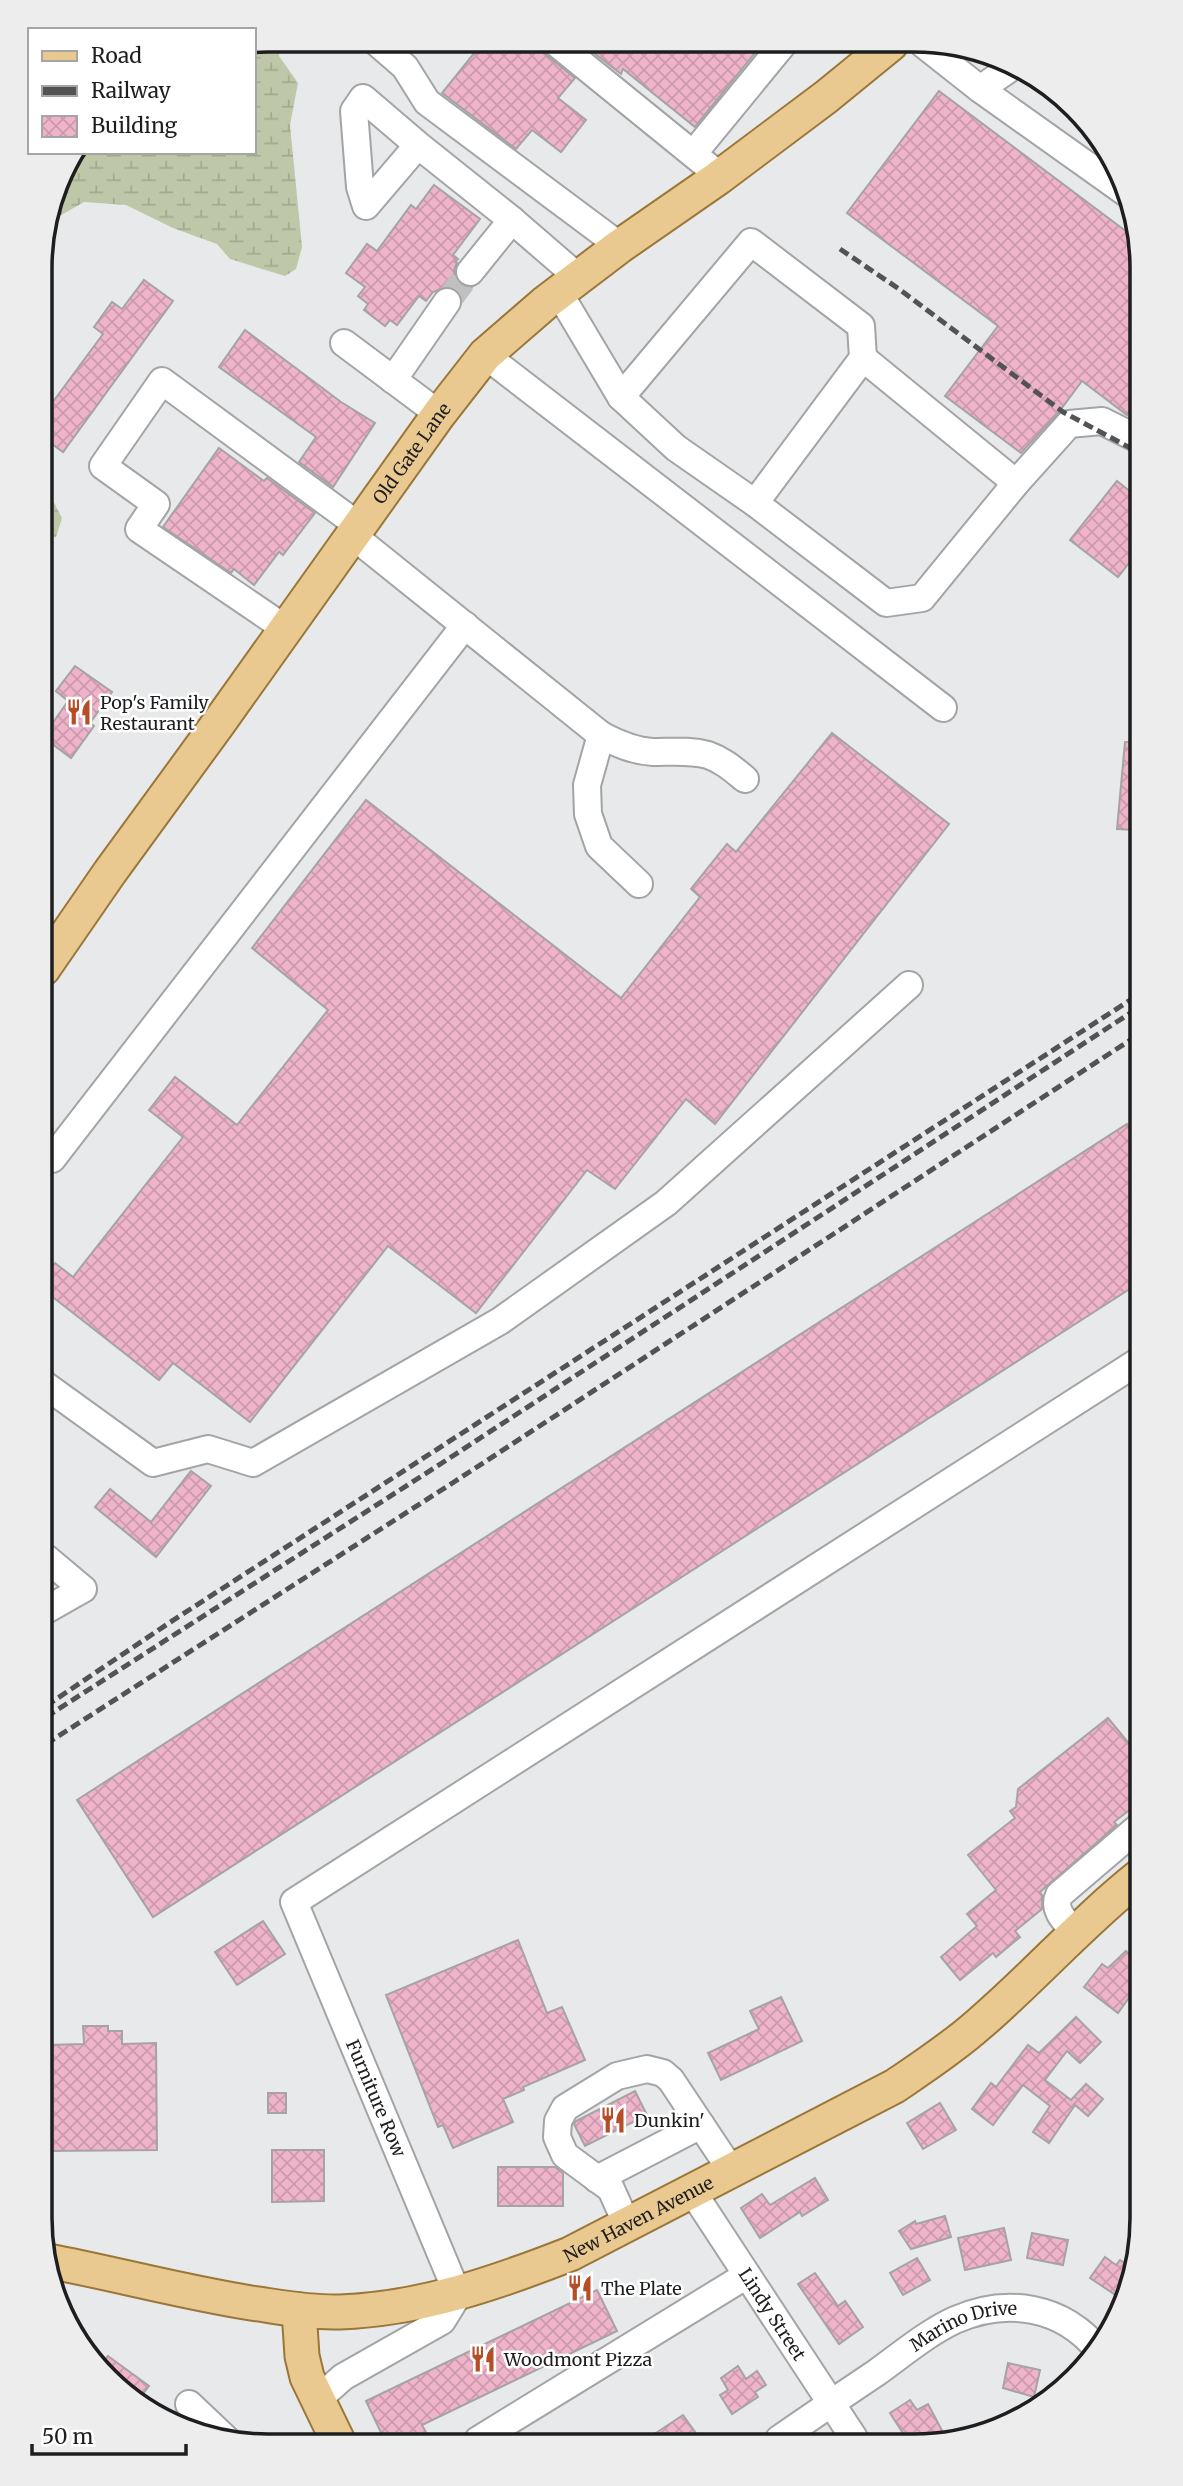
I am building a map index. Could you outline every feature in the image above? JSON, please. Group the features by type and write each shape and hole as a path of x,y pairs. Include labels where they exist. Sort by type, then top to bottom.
{"main road":[{"name":"Old Gate Lane","path":"53,955 439,414 485,355 569,285 725,172 875,52"},
{"name":"New Haven Avenue","path":"58,2263 191,2293 299,2310 341,2312 458,2295 570,2255 895,2086 944,2053 995,2010 1075,1932 1130,1884"},
{"path":"299,2310 302,2356 307,2377 334,2434"}],"street":[{"path":"590,52 624,83 702,143 725,172"},
{"path":"702,143 776,52"},
{"path":"389,53 405,67 427,102 620,246"},
{"path":"569,53 725,172"},
{"path":"936,54 1113,184"},
{"path":"980,89 1004,72"},
{"path":"418,145 512,219 569,285 621,397 676,448 755,503 886,603 922,598 1016,483 1069,424 1102,421 1130,435"},
{"path":"470,272 512,219"},
{"path":"621,397 751,242 861,326 863,358 755,503"},
{"path":"393,380 447,302"},
{"path":"344,343 439,414"},
{"path":"485,355 943,708"},
{"path":"863,358 1016,483"},
{"path":"286,629 138,529 156,504 103,466 162,381 356,530 465,625 601,735 621,746 651,752 675,751 710,756 728,765 746,779"},
{"path":"53,1153 465,625"},
{"path":"601,735 587,785 588,814 599,846 639,884"},
{"path":"52,1390 153,1463 208,1449 253,1463 500,1321 666,1203 909,985"},
{"name":"Furniture Row","path":"458,2295 293,1902 1130,1366"},
{"path":"52,1563 83,1589 52,1606"},
{"path":"1075,1932 1058,1911 1056,1902 1059,1895 1130,1834"},
{"path":"627,2225 611,2189 565,2155 557,2137 558,2121 565,2108 617,2076 647,2069 663,2073 671,2080 731,2170"},
{"path":"597,2179 701,2124"},
{"name":"Lindy Street","path":"692,2191 851,2434"},
{"path":"488,2434 747,2275"},
{"path":"317,2400 343,2376 442,2321 458,2295"},
{"name":"Marino Drive","path":"786,2434 936,2330 955,2320 986,2310 1019,2307 1043,2311 1070,2323 1091,2342"},
{"path":"189,2404 211,2425"}],"green space":[{"path":"256,53 279,53 298,83 290,125 302,247 296,269 285,276 230,259 217,244 173,228 126,205 84,202 59,216 69,186 85,154 256,154"},
{"path":"53,501 62,518 56,537 53,538"}],"building":[{"path":"593,52 756,52 695,127 623,69 621,74"},
{"path":"474,53 544,53 575,78 558,98 586,120 561,152 532,130 516,149 442,93"},
{"path":"939,91 1127,232 1130,268 1130,411 1127,415 1082,381 1058,413 1021,453 945,396 998,326 847,213"},
{"path":"434,185 480,219 453,255 458,259 454,270 456,278 461,285 472,287 462,301 456,290 449,286 433,292 426,301 419,296 397,325 390,320 385,326 364,310 368,304 358,296 365,287 346,273 367,244 377,251 411,205 416,209"},
{"path":"144,280 173,301 63,452 53,445 53,402 103,334 94,327 112,302 122,309"},
{"path":"245,330 341,402 375,423 333,487 299,462 316,437 219,367"},
{"path":"219,448 315,513 283,555 279,552 254,585 234,569 231,573 163,527"},
{"path":"1117,481 1130,491 1130,562 1118,577 1070,540"},
{"name":"Pop's Family Restaurant","path":"75,666 112,692 90,723 94,726 71,758 53,744 53,723 68,701 56,691"},
{"path":"832,733 949,824 715,1124 686,1099 615,1189 587,1170 476,1313 388,1246 250,1422 173,1363 159,1380 52,1297 52,1266 55,1263 73,1277 183,1137 149,1110 175,1077 237,1125 328,1010 252,948 366,800 621,998 700,897 691,889 727,844 736,852"},
{"path":"1125,742 1130,742 1130,830 1117,829"},
{"path":"1127,1124 1130,1129 1130,1289 153,1917 77,1800"},
{"path":"191,1471 211,1486 156,1557 95,1507 110,1489 151,1522"},
{"path":"1108,1718 1130,1745 1130,1810 1114,1822 1117,1825 1040,1892 1042,1909 1015,1931 1020,1937 996,1957 993,1953 960,1980 941,1957 977,1926 967,1914 996,1890 968,1855 1015,1818 1010,1811 1016,1807 1018,1789"},
{"path":"263,1921 285,1954 237,1985 215,1952"},
{"path":"518,1940 547,2013 562,2007 585,2060 523,2087 524,2090 503,2099 513,2122 453,2148 443,2125 438,2127 386,1995"},
{"path":"1126,1951 1130,1955 1130,1996 1118,2013 1084,1987 1102,1964 1108,1968"},
{"path":"781,1997 802,2041 721,2080 708,2053 759,2029 750,2011"},
{"path":"1076,2017 1101,2042 1080,2063 1067,2051 1045,2080 1071,2100 1086,2084 1103,2099 1088,2116 1075,2105 1049,2143 1033,2132 1050,2106 1023,2085 993,2125 972,2109 991,2083 996,2087 1028,2045 1039,2053"},
{"path":"83,2026 108,2026 108,2031 122,2031 122,2044 156,2043 157,2150 52,2151 52,2045 84,2044"},
{"path":"635,2091 647,2115 585,2146 574,2124 576,2121"},
{"path":"268,2093 286,2093 286,2113 268,2113"},
{"path":"940,2103 956,2130 923,2149 907,2123"},
{"path":"272,2150 324,2150 324,2201 272,2202"},
{"path":"498,2167 555,2167 563,2173 563,2206 498,2206"},
{"path":"815,2178 828,2200 802,2216 800,2212 760,2238 741,2208 762,2194 770,2205"},
{"path":"945,2216 951,2237 911,2249 899,2231 915,2221 916,2224"},
{"path":"1004,2228 1011,2260 965,2270 958,2238"},
{"path":"1032,2233 1068,2240 1063,2265 1027,2258"},
{"path":"1105,2257 1116,2265 1120,2260 1125,2263 1116,2295 1090,2278"},
{"path":"917,2258 930,2280 903,2295 890,2273"},
{"path":"815,2273 838,2306 845,2301 863,2327 839,2344 798,2284"},
{"path":"597,2290 617,2331 422,2425 427,2434 382,2434 366,2401"},
{"path":"108,2356 149,2386 143,2393 106,2359"},
{"path":"1008,2363 1040,2370 1034,2397 1003,2388"},
{"path":"738,2366 746,2379 757,2371 766,2385 755,2392 758,2397 732,2414 720,2395 728,2390 721,2378"},
{"path":"910,2400 917,2410 928,2404 943,2432 903,2434 890,2413"},
{"path":"683,2415 696,2434 654,2434"}],"tunnel":[{"path":"447,302 470,272"}],"railway":[{"path":"840,249 899,289 1063,412 1130,448"},
{"path":"52,1702 169,1623 1130,1000"},
{"path":"52,1713 442,1463 1130,1013"},
{"path":"52,1740 454,1482 1130,1040"}],"place":[{"name":"Pop's Family Restaurant","path":"79,712"},
{"name":"Dunkin'","path":"613,2120"},
{"name":"The Plate","path":"580,2288"},
{"name":"Woodmont Pizza","path":"483,2359"}]}
